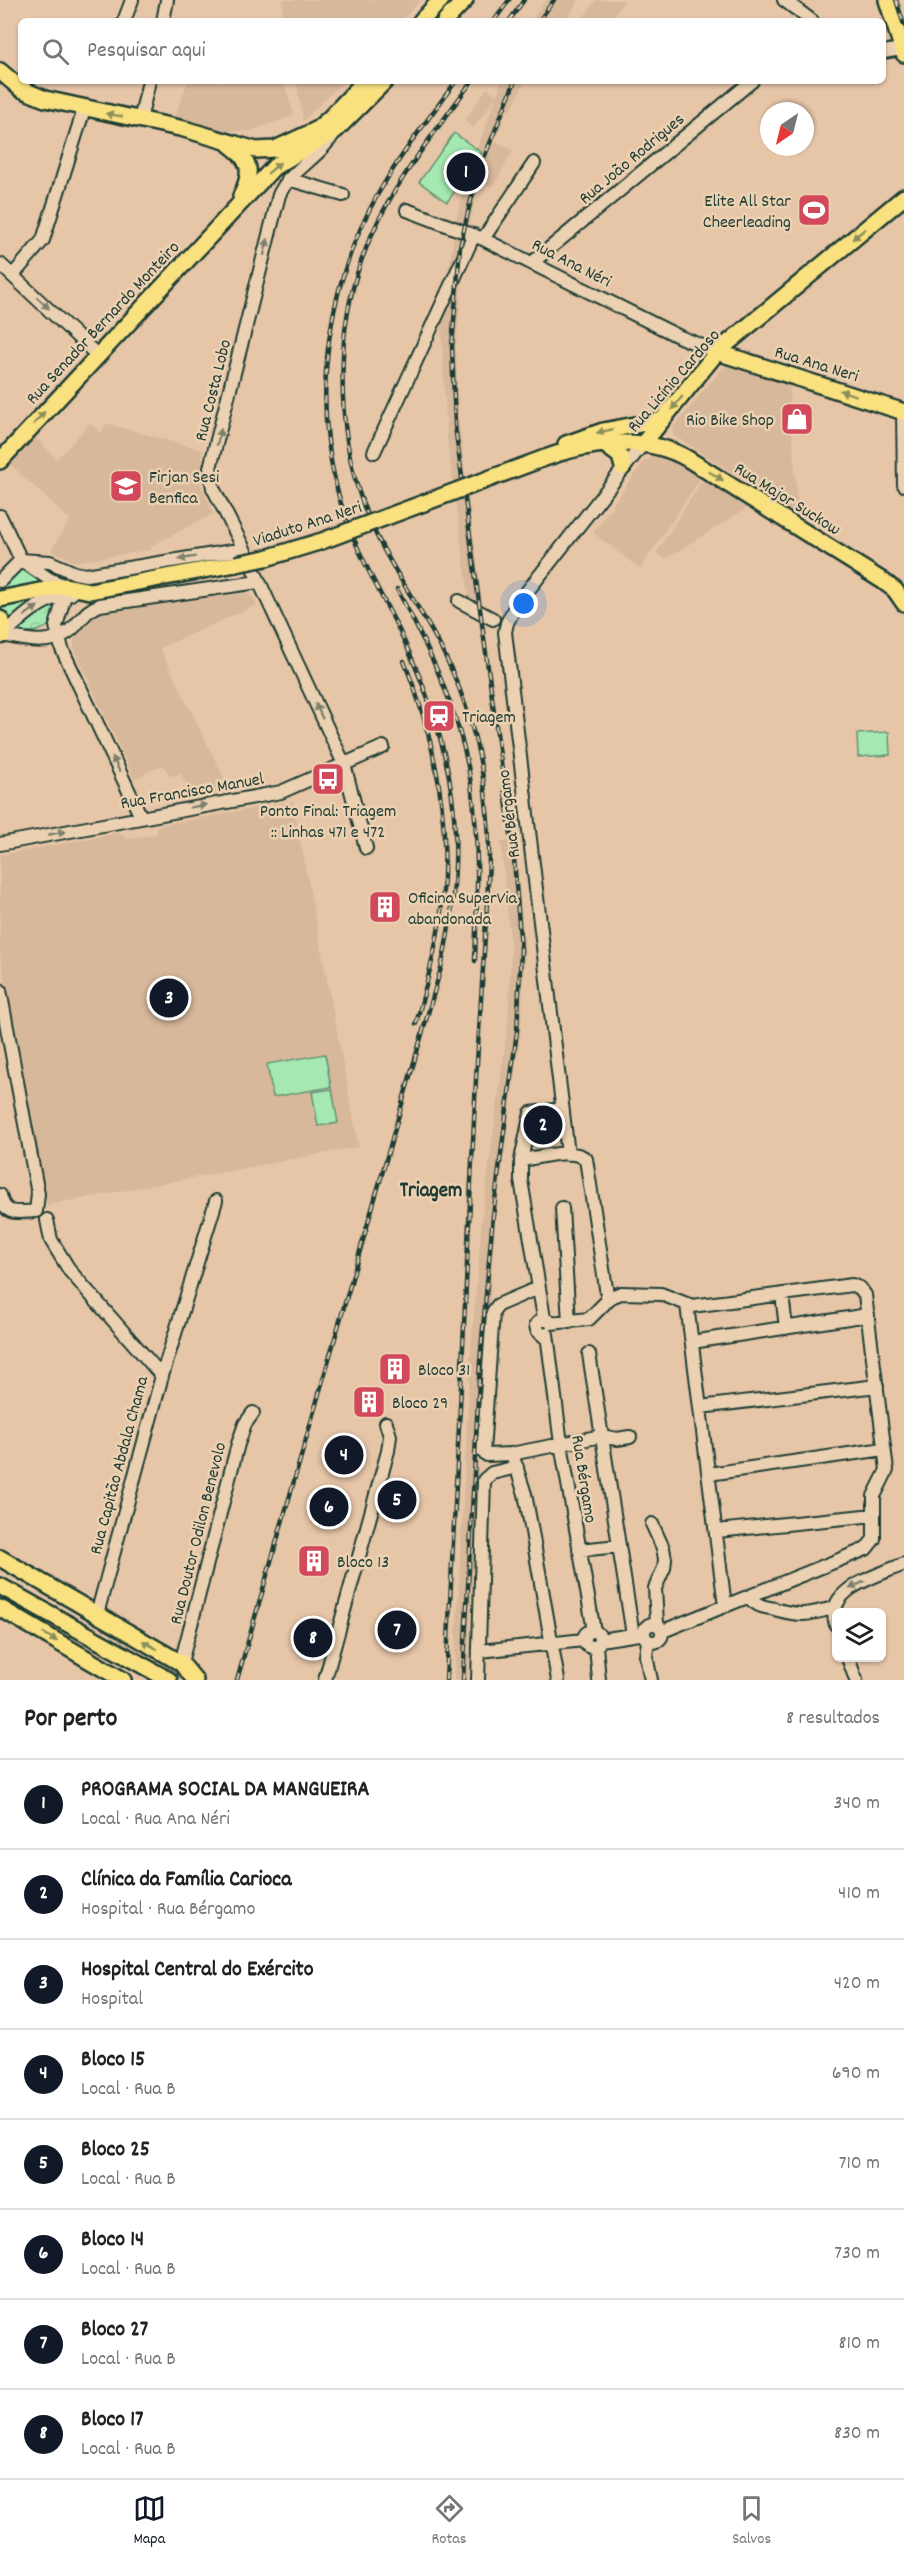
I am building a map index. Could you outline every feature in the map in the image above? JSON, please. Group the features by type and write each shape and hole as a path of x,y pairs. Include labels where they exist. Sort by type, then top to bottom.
{"main road":[{"path":"887,0 903,51"},
{"path":"426,18 452,2"},
{"path":"446,18 452,2"},
{"path":"2,78 28,93 84,109 212,136 256,150 275,149 316,130 362,84"},
{"path":"233,210 274,167 336,130 382,84"},
{"path":"212,136 229,144 242,154 249,171 249,181 233,210"},
{"name":"Rua Licínio Cardoso","path":"642,445 717,352 904,197"},
{"name":"Rua Senador Bernardo Monteiro","path":"0,461 233,210"},
{"name":"Rua Ana Neri","path":"717,352 904,411"},
{"path":"662,420 665,447"},
{"name":"Viaduto Ana Neri","path":"547,457 565,445 603,431 662,420"},
{"path":"604,444 620,456 623,467"},
{"name":"Viaduto Ana Neri","path":"62,587 90,591 266,558 322,541 547,457 604,444 642,445"},
{"name":"Rua Major Suckow","path":"642,445 665,447 697,464 854,562 895,590 904,603"},
{"path":"0,599 62,587"},
{"path":"0,619 4,626 2,636"},
{"path":"0,1558 181,1663 195,1680"},
{"path":"4,1587 169,1680"},
{"path":"0,1608 123,1680"}],"street":[{"path":"125,18 132,0"},
{"path":"784,0 808,18"},
{"path":"164,18 167,1"},
{"path":"886,52 903,51"},
{"path":"140,120 148,84"},
{"name":"Rua João Rodrigues","path":"533,262 748,84"},
{"path":"13,275 44,240 84,109"},
{"name":"Rua Costa Lobo","path":"336,130 318,155 288,179 279,195 210,468 213,488 244,549 344,764 366,848"},
{"path":"374,453 479,237 534,163"},
{"path":"288,179 343,195"},
{"name":"Rua Ana Néri","path":"407,210 479,237 680,337 717,352"},
{"path":"0,264 97,355"},
{"path":"904,411 904,485"},
{"name":"Rua Licínio Cardoso","path":"507,622 515,607 642,445"},
{"path":"0,516 21,560 62,587"},
{"path":"21,560 50,562 75,573 86,575 244,549"},
{"path":"0,582 21,560"},
{"path":"57,565 62,587 56,626 58,637 141,817"},
{"path":"2,636 35,642 58,637 75,626 87,610 100,605 258,582"},
{"path":"2,636 27,613 62,587"},
{"path":"459,601 492,619"},
{"path":"469,619 492,619 507,622"},
{"name":"Rua Bérgamo","path":"507,622 506,650 568,1154"},
{"name":"Rua Francisco Manuel","path":"0,844 281,792 383,747"},
{"path":"0,990 38,1194 36,1211 13,1212 3,1206 0,1195"},
{"name":"Rua Bérgamo","path":"562,1109 531,1113 521,1160 521,1180 538,1288 547,1326 561,1444 599,1680"},
{"path":"521,1160 576,1154 586,1160 608,1301"},
{"path":"162,1376 216,1201"},
{"path":"561,1208 569,1322"},
{"name":"Rua Capitão Abdala Chama","path":"47,1220 51,1240 70,1271 162,1376 97,1614"},
{"path":"480,1651 593,1639 642,1637 647,1625 660,1628 725,1606 870,1547 874,1539 874,1496 887,1473 865,1295 856,1286 687,1305 655,1294 621,1293 615,1294 593,1318 547,1326"},
{"path":"538,1288 498,1305 493,1315 482,1449 487,1455 511,1454 602,1436 616,1439 630,1437"},
{"path":"782,1294 786,1328"},
{"path":"687,1305 725,1606"},
{"path":"692,1342 868,1315"},
{"name":"Rua Bérgamo","path":"590,1354 619,1546 651,1680"},
{"path":"700,1407 877,1386"},
{"name":"Rua Doutor Odilon Benevolo","path":"181,1663 238,1444 245,1424 253,1413"},
{"path":"325,1680 388,1451 390,1436 386,1423"},
{"path":"709,1474 884,1449"},
{"path":"511,1454 517,1467 535,1544 558,1680"},
{"path":"478,1680 484,1480 492,1473 517,1467"},
{"path":"717,1531 874,1515"},
{"path":"652,1524 663,1548 665,1559 664,1568 655,1588 660,1628"},
{"path":"579,1550 619,1546"},
{"path":"834,1608 840,1596 850,1589 904,1564"},
{"path":"748,1597 760,1608 776,1609 800,1616 832,1608"},
{"path":"849,1662 856,1680"}],"shaded area":[{"path":"283,0 421,0 404,18 283,18"},
{"path":"546,0 579,0 568,18 533,18"},
{"path":"596,0 625,0 612,18 583,18"},
{"path":"187,84 285,84 294,115 251,131 226,131 174,117"},
{"path":"297,84 341,84 303,121"},
{"path":"500,84 524,84 512,108 507,110 492,147 497,141 513,151 492,188 481,181 466,240 456,347 458,415 483,613 471,614 447,440 441,320 457,216 473,159 497,96 473,128 464,121 487,88 497,95"},
{"path":"730,359 789,382 798,515 673,435 672,429"},
{"path":"90,423 102,434 105,423 203,450 200,481 213,514 151,546 151,550 75,562 51,550 70,520 8,462 34,436 57,459"},
{"path":"664,449 704,473 640,569 593,533 643,462"},
{"path":"707,473 752,505 665,559 656,553"},
{"path":"245,593 251,596 257,605 160,648 230,790 193,797 180,773 170,777 163,765 134,779 74,649 74,639 86,619 96,614"},
{"path":"293,801 359,1147 47,1205 0,955 0,855 119,833 127,839 157,834 156,826"},
{"path":"514,840 525,949 521,1028 495,1220 474,1533 468,1680 454,1680 470,1363 482,1217 508,1023 511,950 501,842"}],"green space":[{"path":"454,133 482,153 447,202 419,182"},
{"path":"20,568 32,568 61,597 53,620 41,630 19,631 12,628 0,616 0,584"},
{"path":"889,732 890,755 858,757 857,734"},
{"path":"325,1054 331,1087 273,1097 267,1064"},
{"path":"332,1089 338,1123 318,1126 312,1092"}],"railway":[{"path":"496,18 509,0"},
{"path":"511,18 524,0"},
{"path":"541,18 554,0"},
{"path":"896,0 904,25"},
{"path":"237,1680 441,968 450,922 455,879 455,837 452,796 445,756 419,675 356,544 342,508 330,452 326,414 326,376 329,338 336,300 361,228 396,165 454,84"},
{"path":"446,1680 488,879 488,825 485,789 477,746 457,683 439,644 388,558 370,522 357,486 346,431 343,356 347,314 356,276 369,241 404,176 470,84"},
{"path":"463,1680 480,1362 493,1216 517,1031 521,950 514,858 455,426 452,346 460,247 470,204 482,163 514,84"},
{"path":"397,589 443,684 466,758 474,806 477,850 475,961"},
{"path":"404,661 432,750 442,810 444,841 444,872 438,934 416,1024"}],"place":[{"name":"PROGRAMA SOCIAL DA MANGUEIRA","path":"466,172"},
{"name":"Elite All Star Cheerleading","path":"814,210"},
{"name":"Rio Bike Shop","path":"797,419"},
{"name":"Firjan Sesi Benfica","path":"126,486"},
{"name":"Triagem","path":"439,716"},
{"name":"Ponto Final: Triagem :: Linhas 471 e 472","path":"328,779"},
{"name":"Oficina SuperVia abandonada","path":"385,907"},
{"name":"Hospital Central do Exército","path":"169,998"},
{"name":"Clínica da Família Carioca","path":"543,1125"},
{"name":"Bloco 31","path":"395,1369"},
{"name":"Bloco 29","path":"369,1402"},
{"name":"Bloco 15","path":"344,1455"},
{"name":"Bloco 25","path":"397,1500"},
{"name":"Bloco 14","path":"329,1507"},
{"name":"Bloco 13","path":"314,1561"},
{"name":"Bloco 27","path":"397,1630"},
{"name":"Bloco 17","path":"313,1638"}],"district":[{"name":"Triagem","path":"431,1189"}]}
